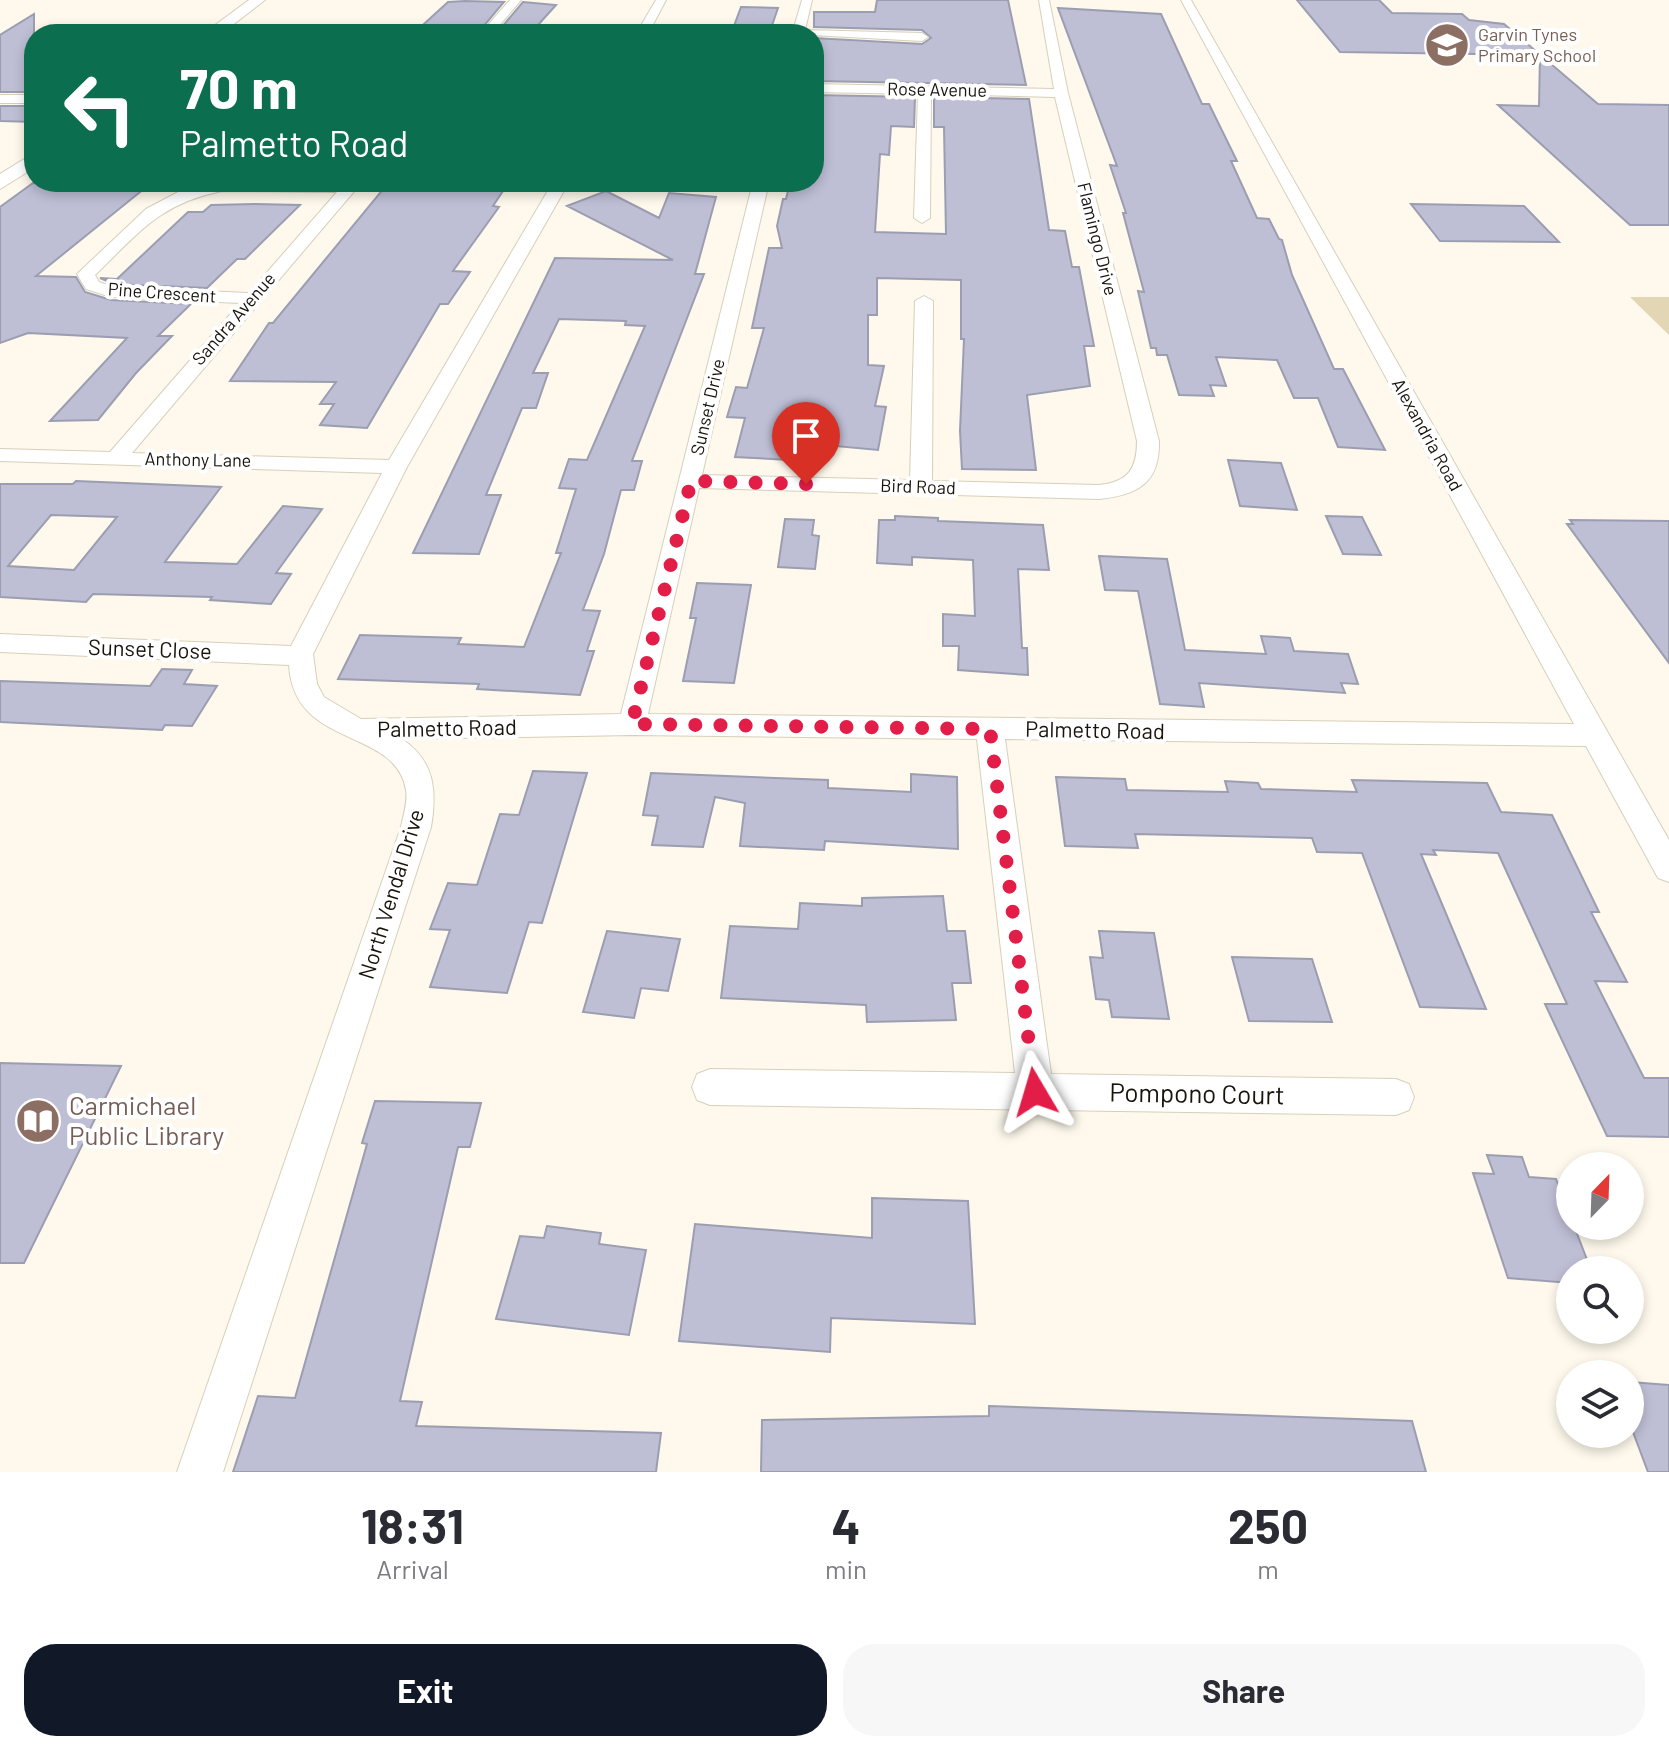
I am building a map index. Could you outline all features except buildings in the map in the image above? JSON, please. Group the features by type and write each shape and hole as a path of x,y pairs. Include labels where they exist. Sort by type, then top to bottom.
{"street":[{"path":"225,24 258,0"},
{"path":"495,24 516,0"},
{"path":"648,24 661,0"},
{"path":"800,24 807,0"},
{"name":"Flamingo Drive","path":"1044,0 1061,93 1148,441 1148,462 1141,476"},
{"name":"Alexandria Road","path":"1186,0 1669,869"},
{"path":"824,34 922,37"},
{"name":"Rose Avenue","path":"824,88 1061,93"},
{"path":"922,218 925,90"},
{"path":"0,99 24,99"},
{"path":"2,180 24,166"},
{"name":"Pine Crescent","path":"194,192 152,212 86,274 92,285 111,292 251,298"},
{"name":"Sandra Avenue","path":"116,458 345,192"},
{"path":"299,656 396,467 555,192"},
{"name":"Sunset Drive","path":"632,724 759,192"},
{"path":"921,487 924,301"},
{"name":"Anthony Lane","path":"0,455 396,467"},
{"name":"Bird Road","path":"691,481 1112,491 1126,487 1141,476"},
{"name":"Sunset Close","path":"0,643 299,656"},
{"name":"North Vendal Drive","path":"200,1472 416,827 422,794 418,776 397,749 339,722 311,702 300,678 302,657 299,656"},
{"name":"Palmetto Road","path":"357,729 632,724 1593,735"},
{"path":"990,729 1035,1092"},
{"name":"Pompono Court","path":"710,1087 1396,1097"}],"shaded area":[{"path":"1630,297 1669,297 1669,335"}],"place":[{"name":"Garvin Tynes Primary School","path":"1447,45"},
{"name":"Carmichael Public Library","path":"38,1121"}],"route":[{"path":"806,484 691,481 632,724 990,729 1035,1092"}]}
